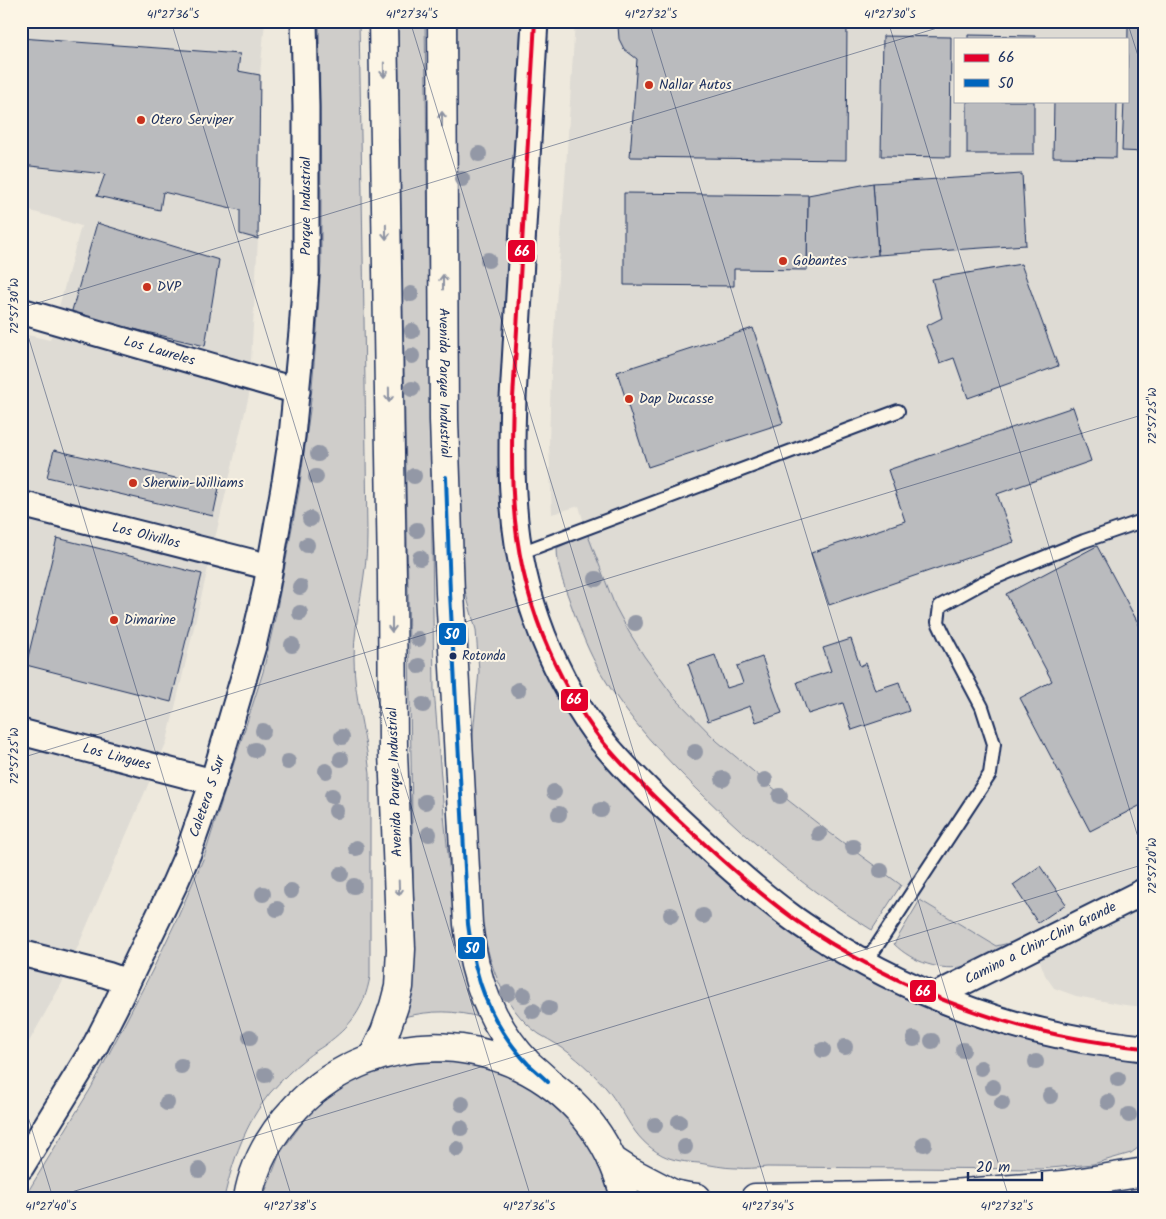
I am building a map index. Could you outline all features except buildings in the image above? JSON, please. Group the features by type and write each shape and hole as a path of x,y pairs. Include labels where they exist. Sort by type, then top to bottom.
{"highway":[{"name":"Avenida Parque Industrial","path":"372,1057 385,1032 394,1006 398,987 401,950 393,752 392,557 383,21"},
{"name":"Avenida Parque Industrial","path":"442,21 444,430 450,593 468,924 476,972 484,995 495,1017 510,1041 528,1063 548,1082"},
{"path":"248,1198 250,1184 264,1150 284,1119 310,1093 339,1072 372,1057 402,1049 432,1046 463,1048 493,1055 522,1066 548,1082 574,1104 596,1130 612,1160 625,1198"},
{"path":"612,1160 628,1171 673,1194 697,1198"},
{"path":"755,1198 940,1195 1046,1187 1145,1172"}],"street":[{"name":"Parque Industrial","path":"297,391 306,273 304,21"},
{"path":"535,21 512,440 513,496 523,570 534,611 552,657 572,696 602,740 649,791 743,879 791,918 811,931 884,974 997,1020 1090,1041 1145,1048"},
{"name":"Los Laureles","path":"21,311 297,391"},
{"name":"Caletera 5 Sur","path":"21,1167 94,1048 127,982 188,852 213,782 253,646 270,567 286,482 297,391"},
{"name":"Los Olivillos","path":"21,504 270,567"},
{"name":"Los Lingues","path":"21,732 213,782"},
{"name":"Camino a Chin-Chin Grande","path":"935,996 1145,891"},
{"path":"21,953 127,982"}],"lane":[{"path":"520,553 898,411"},
{"path":"866,964 990,774 994,744 982,707 938,622 940,606 982,583 1084,541 1145,520"}],"shaded area":[{"path":"21,21 265,21 260,75 258,239 249,395 167,741 62,983 21,1056 21,573 31,525 21,523 21,345 23,334 50,340 81,226 21,208"},
{"path":"319,21 359,21 367,549 356,627 354,658 356,688 370,774 370,977 360,1008 349,1024 334,1038 296,1066 261,1105 241,1143 231,1170 224,1198 24,1198 91,1088 177,919 204,857 263,672 299,490 310,410 317,330 321,263"},
{"path":"398,21 425,21 434,689 457,945 484,1018 462,1013 443,1012 403,1017 412,922 413,872"},
{"path":"457,21 521,21 505,541 514,583 546,669 823,953 904,997 946,1016 1008,1034 1145,1059 1145,1143 1131,1153 1093,1164 1040,1169 744,1168 722,1167 676,1160 662,1155 643,1141 613,1097 595,1076 558,1045 539,1034 526,1023 506,996 492,966 481,917 472,745 479,671 476,630 461,576 455,335"},
{"path":"575,21 1145,21 1145,878 1016,944 1014,942 996,946 920,900 784,797 717,741 674,697 629,632 615,606 587,533 579,506 552,514 549,445 551,373"},
{"path":"587,533 615,606 644,656 674,697 717,741 784,797 901,885 872,930 805,884 742,832 675,767 623,706 601,673 589,650 560,572 557,548"},
{"path":"920,900 996,946 1014,942 1016,944 985,959 956,968 927,964 909,956 894,944"},
{"path":"1145,900 1145,1007 1076,996 1054,988 1045,975 1037,953"},
{"path":"461,1062 512,1077 546,1098 575,1126 597,1160 611,1198 263,1198 280,1153 312,1110 356,1079 407,1063"}],"transit line":[{"name":"66","path":"535,21 513,398 512,458 514,511 522,566 531,601 549,650 577,704 602,741 641,784 722,860 762,894 795,920 832,944 896,979 929,994 998,1019 1069,1037 1145,1048"},
{"name":"50","path":"446,477 450,593 468,924 471,944 486,999 503,1033 528,1064 548,1082"}],"place":[{"name":"Nallar Autos","path":"649,85"},
{"name":"Otero Serviper","path":"141,120"},
{"name":"Gobantes","path":"783,261"},
{"name":"DVP","path":"147,287"},
{"name":"Dap Ducasse","path":"629,399"},
{"name":"Sherwin-Williams","path":"133,483"},
{"name":"Dimarine","path":"114,620"},
{"name":"Rotonda","path":"453,656"}]}
